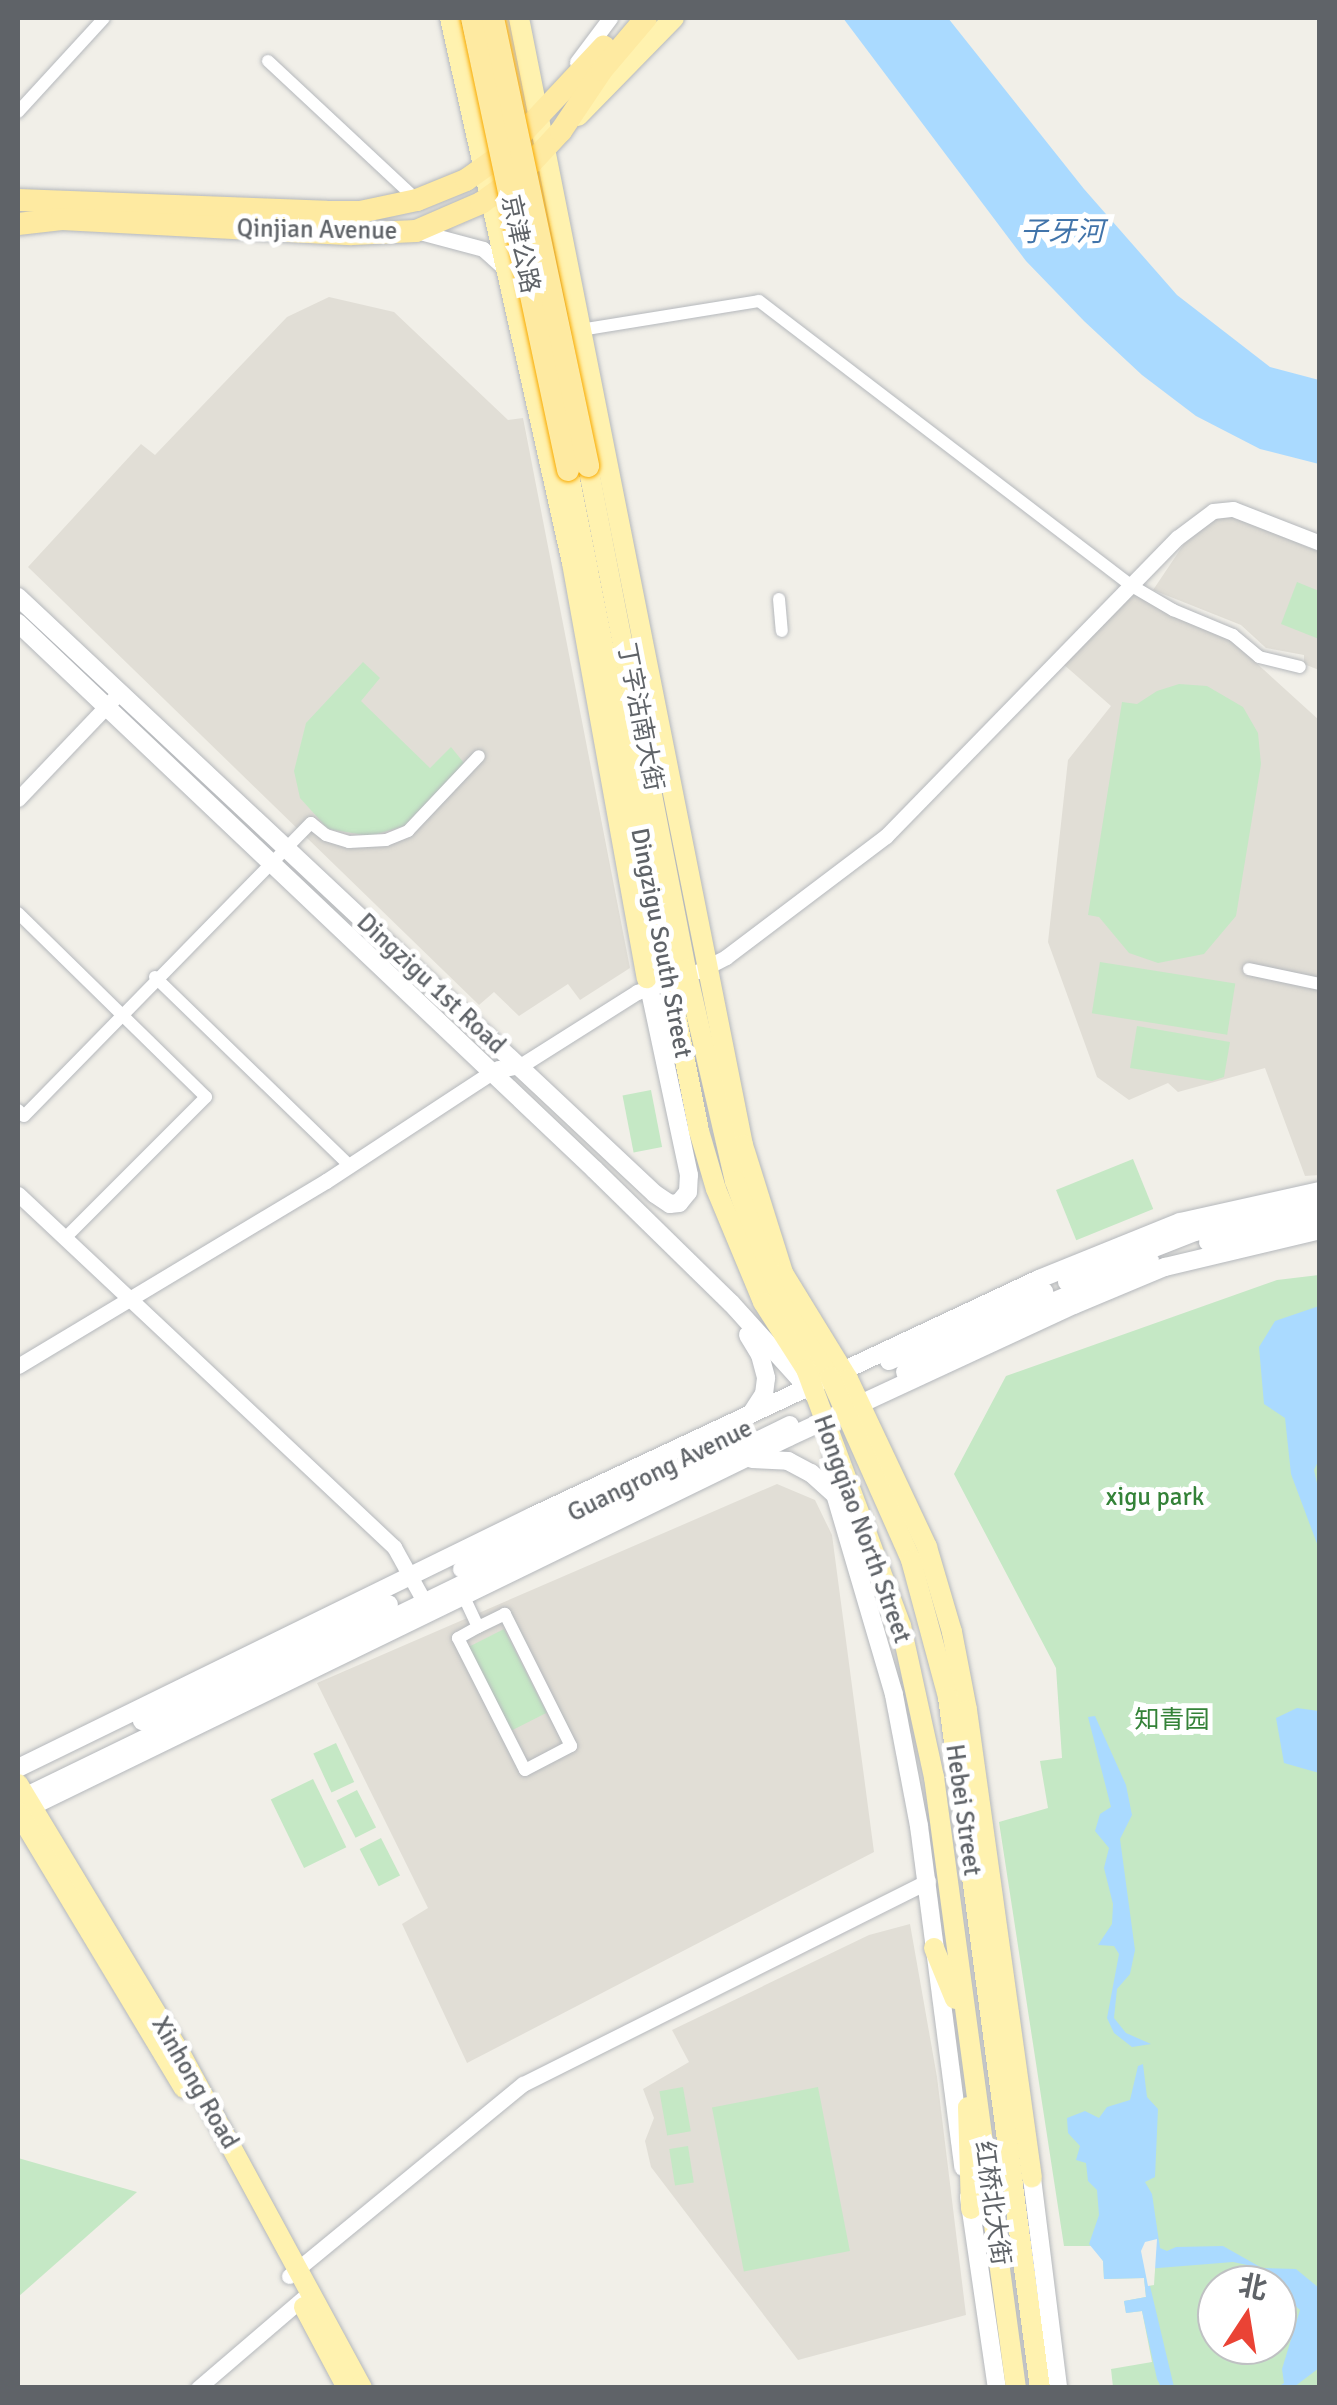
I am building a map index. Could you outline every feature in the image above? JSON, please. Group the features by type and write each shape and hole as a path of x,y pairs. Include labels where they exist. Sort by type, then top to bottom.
{"highway":[{"name":"京津公路","path":"472,18 578,468"},
{"name":"京津公路","path":"492,18 578,468"},
{"name":"Qinjian Avenue","path":"18,224 62,220 352,234 416,232 486,182 556,94 630,18"},
{"name":"Qinjian Avenue","path":"23,199 360,212 417,200 454,186 514,180 544,152 602,70 646,18"}],"main road":[{"path":"450,18 509,273 624,834 673,976"},
{"path":"519,18 580,330 673,976"},
{"path":"561,130 674,18"},
{"path":"454,186 471,168 474,130"},
{"path":"514,180 540,193 559,222"},
{"name":"Dingzigu South Street","path":"578,468 629,774 673,976 755,1242 785,1312 833,1395"},
{"name":"丁字沽南大街","path":"578,468 673,976"},
{"name":"Dingzigu 1st Road","path":"18,597 670,1204 678,1203 688,1192 690,1175 673,976"},
{"name":"Dingzigu 1st Road","path":"18,623 713,1286 833,1395"},
{"path":"624,834 629,774"},
{"path":"18,1768 422,1595 464,1597 742,1461 833,1395 1141,1236 1227,1209 1320,1191"},
{"name":"Guangrong Avenue","path":"20,1801 422,1595 833,1395 1143,1250 1243,1219 1320,1205"},
{"name":"Guangrong Avenue","path":"422,1595 710,1460 833,1395 1146,1263 1234,1235 1320,1218"},
{"path":"20,1801 422,1595 751,1413 833,1395 1165,1268 1320,1230"},
{"path":"713,1286 754,1342 763,1363 764,1394 751,1413"},
{"path":"833,1395 927,1547 952,1632 1032,2178 1058,2388"},
{"name":"Hongqiao North Street","path":"833,1395 832,1446 868,1529 902,1626 934,1777 964,2019"},
{"name":"Hebei Street","path":"833,1395 911,1560 944,1678 1002,2076 1009,2152"},
{"path":"832,1446 835,1494 894,1695 928,1881 934,1948 997,2388"},
{"path":"742,1461 760,1457 788,1461 811,1473 868,1529"},
{"name":"Xinhong Road","path":"20,1801 294,2273 348,2388"},
{"path":"934,1948 964,2019"},
{"name":"红桥北大街","path":"964,2019 1016,2388"},
{"path":"970,2060 971,2209"},
{"path":"1002,2076 1032,2178"},
{"name":"红桥北大街","path":"1009,2152 1040,2388"},
{"name":"Xinhong Road","path":"306,2296 362,2388"}],"street":[{"path":"18,112 104,18"},
{"path":"556,94 610,18"},
{"path":"268,62 417,200"},
{"path":"416,232 483,249 509,273"},
{"path":"580,330 759,301 1132,586 1173,610 1232,635 1259,657 1300,667"},
{"path":"18,1366 350,1166 492,1072 673,976 886,836 1177,538 1214,510 1233,509 1320,543"},
{"path":"778,599 782,631"},
{"path":"18,799 119,693"},
{"path":"18,1110 24,1116 268,862 311,823 326,835 348,842 386,840 408,832 479,756"},
{"path":"18,913 206,1096 65,1238"},
{"path":"1250,969 1320,984"},
{"path":"156,977 350,1166"},
{"path":"18,1194 394,1548 422,1595"},
{"path":"464,1597 478,1627"},
{"path":"504,1614 571,1746 525,1770 458,1638 478,1627 504,1614"},
{"path":"294,2273 523,2084 928,1881"},
{"path":"198,2388 306,2296"}],"shaded area":[{"path":"329,297 394,312 508,420 523,418 630,968 580,1000 568,984 519,1016 494,992 479,1005 28,567 141,444 155,455 287,317"},
{"path":"1234,516 1319,552 1319,670 1304,664 1304,655 1266,648 1241,625 1153,590 1184,544 1214,519"},
{"path":"1123,587 1231,640 1319,720 1319,1175 1305,1176 1265,1068 1178,1092 1168,1083 1129,1100 1097,1077 1048,942 1068,760 1111,706 1062,663"},
{"path":"777,1484 815,1500 832,1535 874,1852 467,2063 402,1924 428,1908 317,1683"},
{"path":"910,1924 937,2077 966,2315 798,2360 651,2167 645,2141 654,2118 643,2089 689,2062 672,2030 869,1935"}],"green space":[{"path":"1297,582 1319,591 1319,639 1281,624"},
{"path":"363,662 380,678 361,701 430,768 451,747 464,763 404,826 370,836 328,829 300,798 294,771 306,723"},
{"path":"1179,684 1207,686 1243,707 1258,733 1261,764 1236,916 1204,954 1158,963 1129,953 1099,917 1088,915 1122,702 1137,704 1157,691"},
{"path":"1100,962 1235,983 1227,1035 1092,1013"},
{"path":"1137,1026 1230,1042 1224,1077 1212,1081 1130,1068"},
{"path":"651,1090 662,1147 634,1152 623,1096"},
{"path":"1133,1159 1153,1209 1076,1240 1056,1190"},
{"name":"xigu park","path":"1319,1275 1320,2387 1113,2387 1111,2369 1152,2362 1142,2311 1126,2313 1124,2301 1146,2297 1144,2278 1104,2279 1103,2261 1093,2246 1064,2246 999,1822 1048,1808 1040,1761 1062,1758 1056,1668 954,1474 1006,1376 1277,1280"},
{"path":"504,1629 547,1713 510,1731 467,1648"},
{"path":"336,1743 354,1782 332,1793 313,1754"},
{"path":"313,1779 346,1847 304,1868 271,1800"},
{"path":"357,1790 376,1827 356,1838 337,1800"},
{"path":"381,1838 400,1875 379,1886 360,1849"},
{"path":"683,2087 691,2131 667,2135 659,2091"},
{"path":"818,2087 850,2251 744,2272 712,2108"},
{"path":"688,2146 694,2183 675,2186 669,2149"},
{"path":"18,2158 137,2192 18,2297"}],"water":[{"name":"子牙河","path":"843,18 948,18 1084,189 1177,295 1270,367 1319,380 1319,464 1260,449 1196,416 1142,375 1084,321 1026,261"},
{"path":"1319,1306 1320,1457 1314,1470 1319,1492 1319,1549 1291,1474 1285,1418 1264,1404 1259,1347 1275,1321"},
{"path":"1297,1708 1319,1711 1319,1773 1284,1763 1276,1718"},
{"path":"1095,1716 1126,1785 1132,1815 1120,1839 1135,1950 1130,1974 1117,1989 1114,2018 1126,2033 1151,2044 1132,2047 1114,2033 1107,2018 1119,1954 1114,1946 1098,1945 1112,1924 1113,1904 1104,1868 1109,1848 1095,1831 1100,1814 1111,1807 1088,1717"},
{"path":"1143,2064 1147,2097 1158,2109 1155,2177 1145,2182 1152,2194 1160,2248 1167,2251 1176,2247 1223,2246 1257,2265 1233,2262 1146,2269 1174,2387 1161,2387 1157,2379 1142,2311 1126,2313 1124,2301 1146,2297 1144,2278 1104,2279 1103,2261 1089,2244 1099,2215 1097,2190 1088,2181 1086,2163 1076,2160 1080,2146 1068,2133 1067,2118 1085,2111 1099,2118 1107,2107 1130,2100 1138,2066"},
{"path":"1297,2270 1319,2288 1319,2368 1294,2387 1278,2387 1284,2383 1283,2365 1297,2365"}],"pier":[{"path":"1157,2239 1154,2285 1148,2286 1141,2251 1145,2242"}],"park label":[{"name":"知青园","path":"1172,1720"}]}
